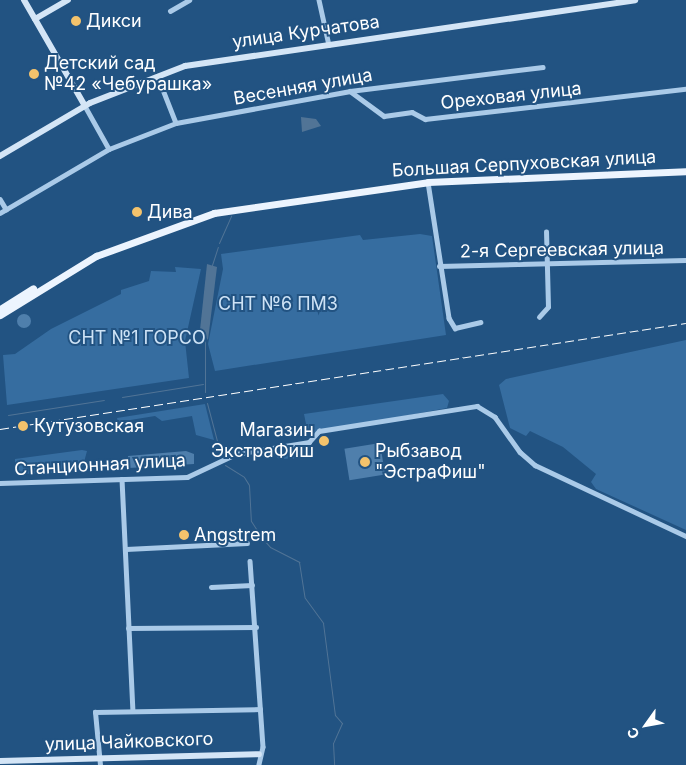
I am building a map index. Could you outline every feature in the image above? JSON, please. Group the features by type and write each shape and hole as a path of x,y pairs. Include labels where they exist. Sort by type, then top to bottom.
{"main road":[{"name":"Большая Серпуховская улица","path":"0,309 89,255 216,208 427,177 686,166"},
{"name":"Большая Серпуховская улица","path":"0,315 96,256 187,221 219,212 428,182 686,171"}],"street":[{"path":"24,0 109,149"},
{"path":"36,19 68,0"},
{"path":"170,11 189,0"},
{"path":"319,0 329,45"},
{"name":"улица Курчатова","path":"0,156 85,106 158,77 203,62 635,0"},
{"name":"Весенняя улица","path":"0,212 109,149 176,123 350,91 543,66"},
{"path":"158,77 176,123"},
{"name":"Ореховая улица","path":"350,91 384,116 412,112 425,119 686,89"},
{"path":"428,182 444,304 455,328 480,322"},
{"path":"0,199 6,209"},
{"path":"540,317 548,307 546,232"},
{"name":"2-я Сергеевская улица","path":"439,266 686,260"},
{"name":"Станционная улица","path":"0,483 187,476 236,454 309,442 319,431 477,406 495,417 520,452 535,465 686,536"},
{"path":"122,479 132,710"},
{"path":"126,549 247,543"},
{"path":"250,561 263,748 259,754 259,765"},
{"path":"211,587 252,585"},
{"path":"128,628 256,626"},
{"path":"100,761 95,712 260,709"},
{"name":"улица Чайковского","path":"0,761 22,763 100,761 139,756 259,754"},
{"path":"139,756 140,765"}],"green space":[{"name":"СНТ №6 ПМЗ","path":"420,234 432,236 446,335 215,371 208,344 223,269 221,254 360,235 363,240"},
{"name":"СНТ №1 ГОРСО","path":"175,267 201,269 185,341 189,378 7,405 3,355 15,354 51,329 121,294 121,290 149,281 151,271 176,272"},
{"path":"686,340 686,530 596,489 591,482 596,474 563,447 530,431 526,436 510,428 499,385 506,379"},
{"path":"443,394 449,401 447,408 308,434 304,414"},
{"path":"205,404 214,440 196,435 192,416 162,421 155,416 118,422 117,418"},
{"path":"308,446 306,458 279,459 273,454"},
{"path":"82,450 87,451 83,466 54,473 15,474 15,459"}],"shaded area":[{"path":"301,117 316,119 321,126 302,132"},
{"path":"207,264 217,267 208,340 200,330"}],"building":[{"path":"21,314 27,314 31,321 27,328 21,328 17,324 17,318"},
{"name":"Рыбзавод \"ЭстраФиш\"","path":"380,443 385,475 349,480 344,449"},
{"path":"186,451 194,454 194,464 129,468 128,456"}],"waterway":[{"path":"219,243 231,216"},
{"path":"212,265 218,247"},
{"path":"205,339 205,392"},
{"path":"122,397 203,384"},
{"path":"8,415 104,400"},
{"path":"207,403 221,456"},
{"path":"225,465 244,477 249,485 251,521 262,538 270,547 299,562 305,598 323,623 335,715 342,723 333,743 334,765"}],"railway":[{"path":"0,429 686,323"}],"place":[{"name":"Дикси","path":"76,21"},
{"name":"Детский сад №42 «Чебурашка»","path":"34,74"},
{"name":"Дива","path":"137,212"},
{"name":"Кутузовская","path":"23,426"},
{"name":"Магазин ЭкстраФиш","path":"324,441"},
{"name":"Рыбзавод \"ЭстраФиш\"","path":"365,462"},
{"name":"Angstrem","path":"184,535"}]}
